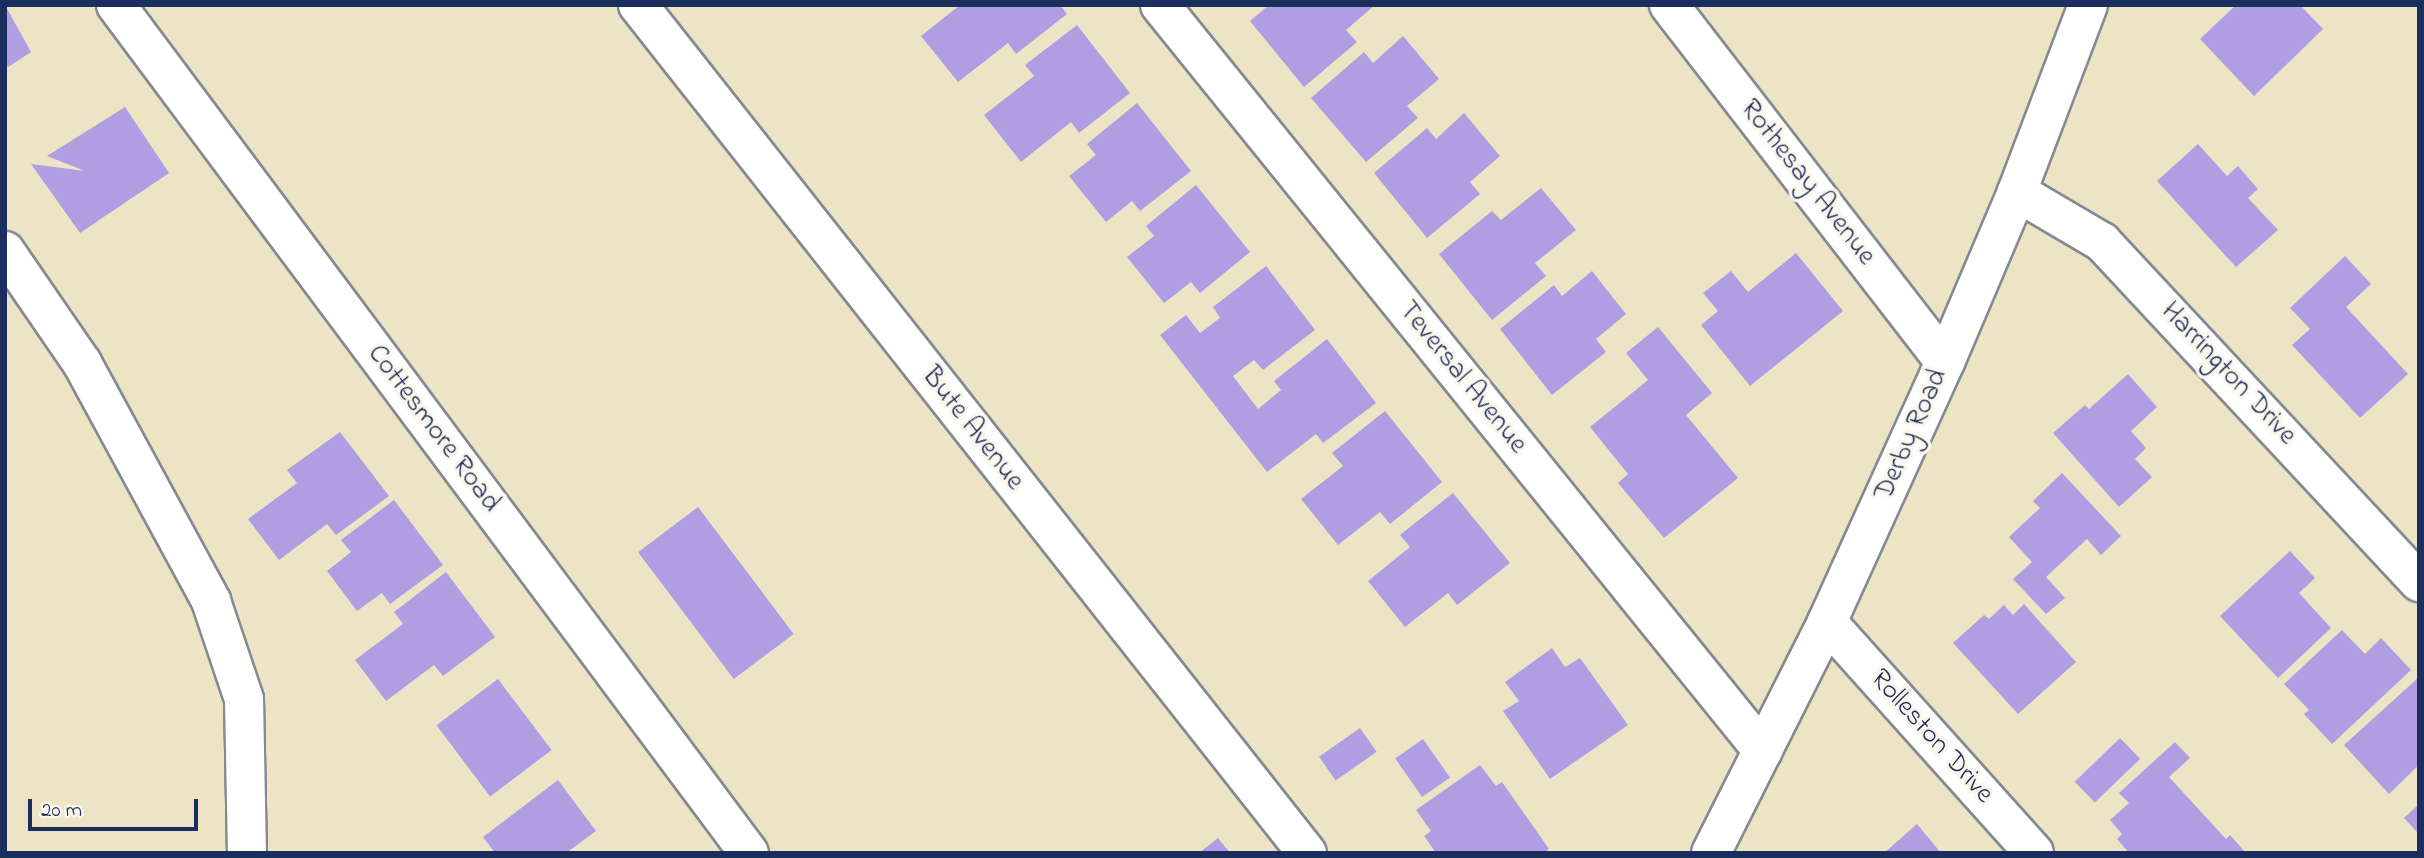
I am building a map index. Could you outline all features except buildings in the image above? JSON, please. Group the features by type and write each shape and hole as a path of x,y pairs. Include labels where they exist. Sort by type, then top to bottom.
{"street":[{"name":"Cottesmore Road","path":"116,5 749,853"},
{"name":"Bute Avenue","path":"638,5 1307,853"},
{"name":"Teversal Avenue","path":"1160,5 1763,751"},
{"name":"Rothesay Avenue","path":"1669,5 1945,362"},
{"name":"Derby Road","path":"1711,853 1827,622 1945,362 2017,192 2088,5"},
{"name":"Harrington Drive","path":"2017,192 2069,218 2102,242 2419,582"},
{"path":"5,251 82,363 211,600 244,699 247,853"},
{"name":"Rolleston Drive","path":"1827,622 2034,853"}]}
